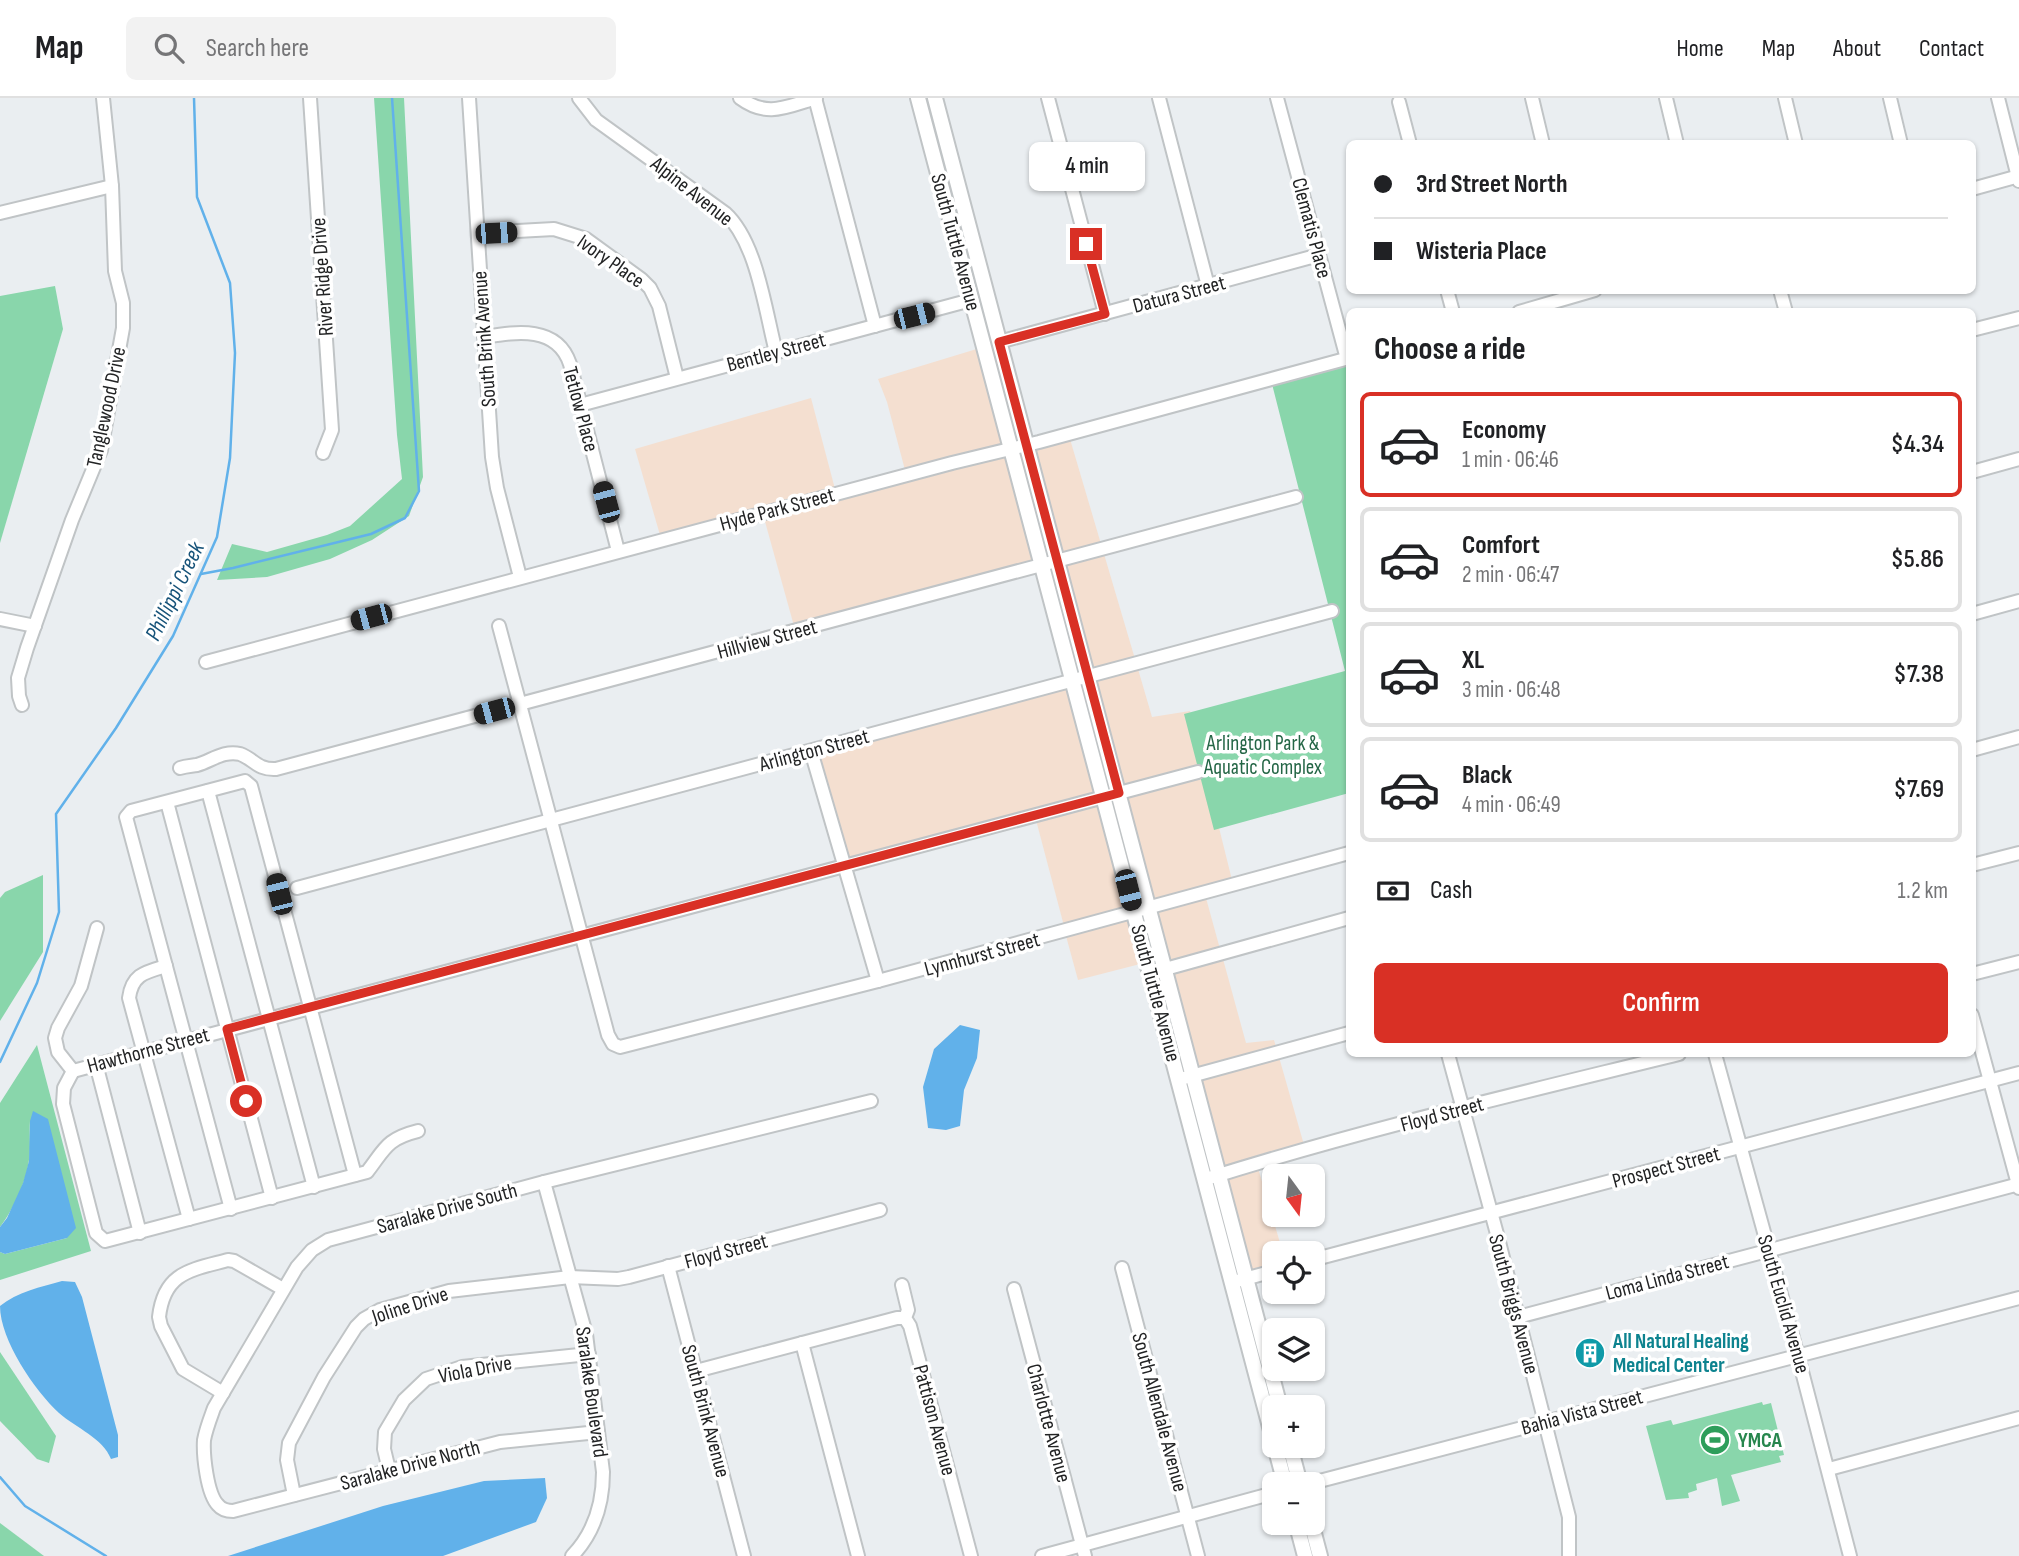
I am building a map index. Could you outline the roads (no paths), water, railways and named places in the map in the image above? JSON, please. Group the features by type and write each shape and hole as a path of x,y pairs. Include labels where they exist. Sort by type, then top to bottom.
{"main road":[{"name":"South Tuttle Avenue","path":"918,98 971,300 1019,447 1212,1177 1240,1280 1276,1395"},
{"name":"South Tuttle Avenue","path":"934,98 999,342 1019,447"},
{"name":"South Tuttle Avenue","path":"1240,1280 1264,1395"},
{"path":"1299,1535 1305,1556"},
{"path":"1314,1535 1320,1556"}],"street":[{"name":"Tanglewood Drive","path":"22,705 18,678 72,520 96,466 104,436 124,319 115,271 112,186 103,98"},
{"name":"River Ridge Drive","path":"310,98 332,430 323,453"},
{"name":"South Brink Avenue","path":"469,98 493,472 520,577"},
{"name":"Alpine Avenue","path":"579,98 596,120 738,226 750,249 776,352"},
{"path":"740,98 753,107 769,110 816,98 875,326"},
{"path":"1048,98 1105,314"},
{"path":"1159,98 1208,286"},
{"name":"Clematis Place","path":"1277,98 1346,351"},
{"path":"1532,98 1542,140"},
{"path":"1666,98 1676,140"},
{"path":"1785,98 1795,140"},
{"path":"1890,98 1900,140"},
{"path":"1976,187 2019,178 1998,98"},
{"path":"1399,102 1408,140"},
{"path":"0,213 112,186"},
{"name":"Ivory Place","path":"478,233 555,229 586,239 641,278 650,288 659,306 677,378"},
{"name":"Datura Street","path":"999,342 1319,255"},
{"path":"1532,308 1579,294"},
{"name":"Bentley Street","path":"580,405 971,300"},
{"path":"1976,329 2019,318"},
{"name":"Tetlow Place","path":"484,337 531,333 549,338 558,344 568,358 618,551"},
{"name":"Hyde Park Street","path":"206,662 1346,359"},
{"path":"1976,471 2019,459"},
{"name":"Hillview Street","path":"180,768 200,765 210,758 241,754 257,766 276,769 1296,496"},
{"path":"1976,613 2019,601"},
{"name":"Arlington Street","path":"297,888 1332,611"},
{"path":"0,619 35,626"},
{"path":"499,626 582,935"},
{"path":"1976,749 2019,737"},
{"path":"811,751 878,981"},
{"name":"Hawthorne Street","path":"73,1071 1198,772"},
{"path":"231,1209 126,817 128,812 248,782 355,1175"},
{"path":"208,791 313,1187"},
{"path":"167,802 272,1198"},
{"path":"1976,864 2019,853"},
{"name":"Lynnhurst Street","path":"582,935 608,1035 613,1044 626,1047 1346,854"},
{"path":"1159,971 1346,920"},
{"path":"96,928 81,986 55,1038 58,1052 73,1071 64,1088 63,1104 96,1233 105,1241 367,1172 380,1152 392,1141 418,1131"},
{"path":"1976,973 2019,962"},
{"path":"166,966 141,973 133,982 130,1005 190,1219"},
{"path":"1976,1029 2019,1185"},
{"path":"1186,1077 1346,1034"},
{"name":"South Briggs Avenue","path":"1449,1057 1569,1517 1569,1556"},
{"name":"Floyd Street","path":"1212,1177 1463,1108 1667,1057"},
{"name":"South Euclid Avenue","path":"1716,1057 1829,1469 1850,1556"},
{"path":"96,1064 140,1233"},
{"name":"Prospect Street","path":"1325,1258 2019,1073"},
{"name":"Saralake Drive South","path":"224,1510 214,1499 205,1466 204,1450 208,1423 283,1289 302,1260 320,1245 334,1238 544,1182 871,1101"},
{"name":"Saralake Boulevard","path":"544,1182 586,1334 603,1472 598,1513 591,1530 572,1556"},
{"name":"Loma Linda Street","path":"1518,1317 2019,1185"},
{"name":"Floyd Street","path":"570,1277 618,1279 880,1210"},
{"path":"223,1393 179,1364 159,1317 169,1285 187,1271 228,1260 283,1289"},
{"name":"South Brink Avenue","path":"668,1266 744,1556"},
{"name":"South Allendale Avenue","path":"1122,1268 1198,1556"},
{"path":"1240,1280 1262,1274"},
{"name":"Joline Drive","path":"294,1495 287,1460 292,1435 324,1377 364,1319 380,1310 449,1291 570,1277"},
{"name":"Pattison Avenue","path":"902,1285 908,1310 905,1318 910,1326 971,1556"},
{"name":"Charlotte Avenue","path":"1014,1289 1083,1551"},
{"name":"Bahia Vista Street","path":"1325,1480 2019,1298"},
{"path":"696,1371 905,1318"},
{"path":"802,1343 858,1556"},
{"name":"Viola Drive","path":"389,1470 384,1453 385,1433 404,1400 426,1379 462,1367 589,1354"},
{"path":"1829,1469 2019,1418"},
{"name":"Saralake Drive North","path":"224,1510 233,1511 500,1442 598,1432"},
{"path":"1042,1556 1083,1551 1262,1496"}],"water":[{"path":"960,1025 980,1030 977,1058 964,1090 960,1126 946,1130 928,1128 923,1087 934,1049"},
{"path":"33,1111 48,1119 76,1228 67,1238 5,1254 0,1252 0,1227 23,1183 29,1161 30,1121"},
{"path":"62,1281 75,1282 82,1297 118,1435 118,1457 111,1459 96,1439 59,1413 20,1364 6,1334 0,1306 22,1294"},
{"path":"545,1478 547,1498 536,1522 443,1556 228,1556 383,1506 484,1481"}],"waterway":[{"name":"Phillippi Creek","path":"0,1062 37,983 59,912 56,814 116,728 173,636 217,537 230,458 235,353 230,283 197,197 194,98"},
{"path":"201,574 371,534 405,518 419,491 392,98"},
{"name":"Phillippi Creek","path":"0,1477 25,1506 106,1556"}],"place":[{"name":"All Natural Healing Medical Center","path":"1590,1353"},
{"name":"YMCA","path":"1715,1440"}],"park label":[{"name":"Arlington Park & Aquatic Complex","path":"1263,755"}]}
